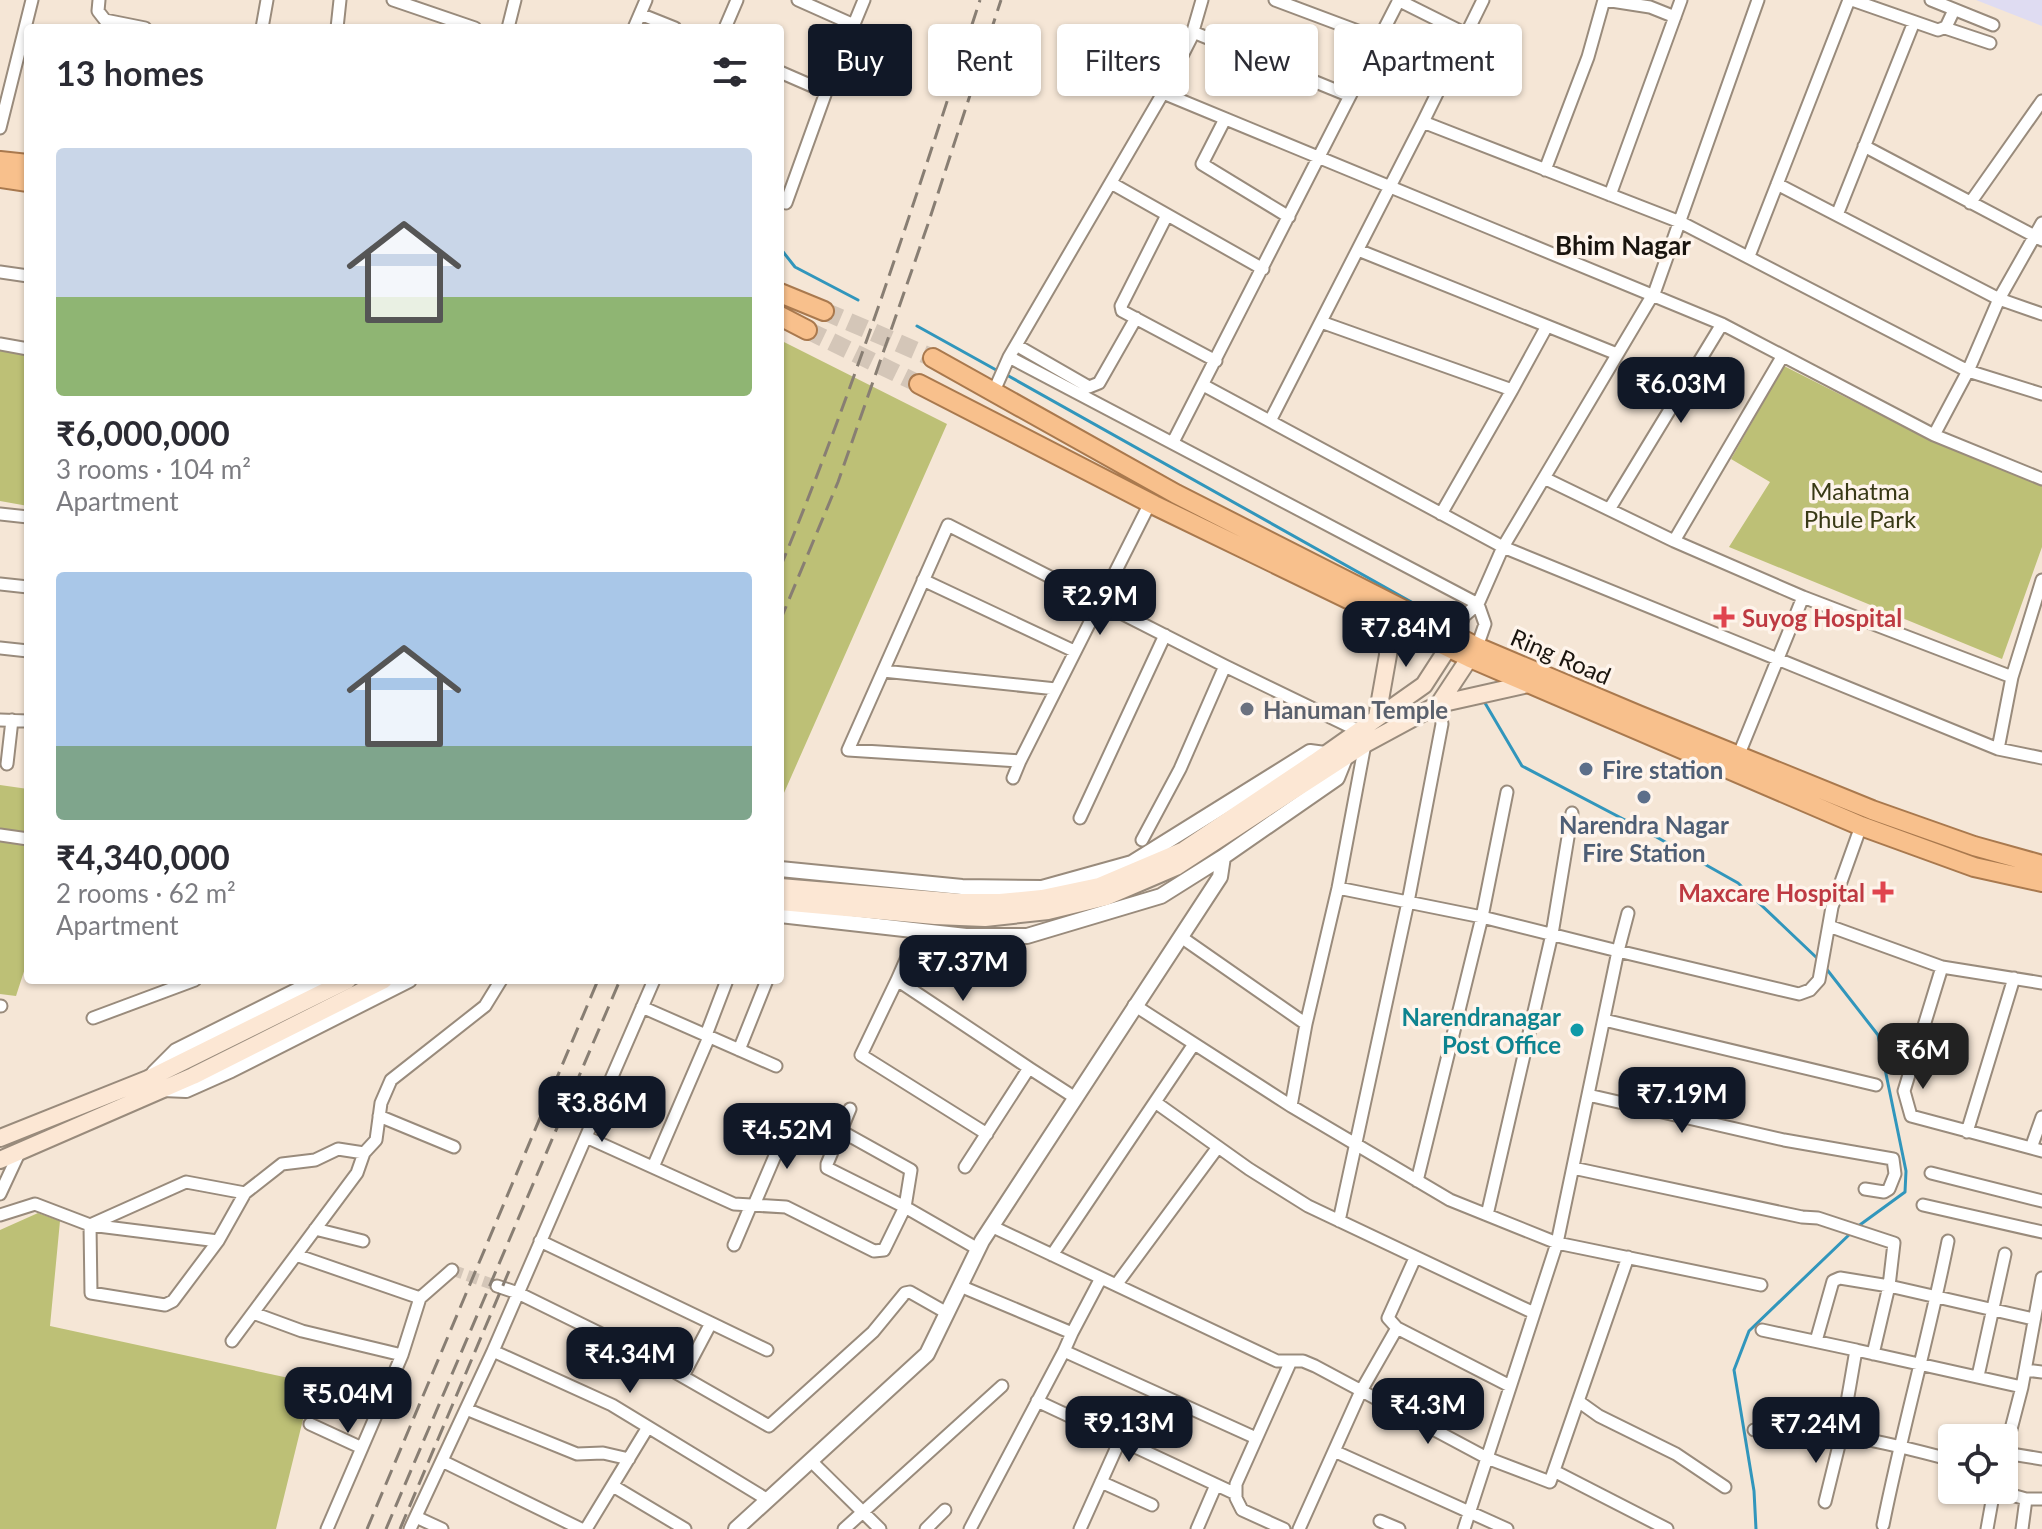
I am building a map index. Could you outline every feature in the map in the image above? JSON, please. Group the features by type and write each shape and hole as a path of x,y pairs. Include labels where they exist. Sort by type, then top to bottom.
{"highway":[{"path":"0,161 24,164"},
{"path":"0,178 24,181"},
{"path":"784,294 824,311"},
{"path":"784,318 807,330"},
{"name":"Ring Road","path":"933,358 958,372 996,385 1051,426 1474,652 1739,754 1872,810 1974,846 2042,865"},
{"name":"Ring Road","path":"919,384 1148,502 1387,618 1453,642"},
{"name":"Ring Road","path":"1474,652 1528,684 1861,826 1974,867 2042,882"}],"main road":[{"path":"1377,717 1388,655 1387,618"},
{"path":"784,902 985,918 1048,911 1106,897 1176,867 1323,761 1345,758 1377,717 1424,685 1453,642"},
{"path":"1439,704 1474,652"},
{"path":"784,887 960,902 1000,902 1042,898 1099,886 1184,850 1361,737 1439,704 1528,684"},
{"path":"0,1138 173,1068 340,984"},
{"path":"0,1160 193,1076 376,984"}],"street":[{"path":"26,24 32,0"},
{"path":"99,0 98,11 105,20 125,24"},
{"path":"263,24 267,0"},
{"path":"337,24 340,0"},
{"path":"393,0 463,24"},
{"path":"509,24 515,0"},
{"path":"636,24 646,0"},
{"path":"727,24 737,0"},
{"path":"798,0 852,24"},
{"path":"854,24 864,0"},
{"path":"1189,40 1202,0"},
{"path":"1275,0 1342,24"},
{"path":"1386,24 1398,0 1446,24"},
{"path":"1471,24 1483,0"},
{"path":"1545,170 1588,57 1605,0 1650,7 1675,17"},
{"path":"1610,195 1681,0"},
{"path":"1453,642 1464,616 1478,604 1503,547 1653,295 1758,0"},
{"path":"1749,256 1851,0 1938,30 1945,28 1990,43"},
{"path":"1931,0 1993,25"},
{"path":"1945,28 1954,10"},
{"path":"640,14 665,24"},
{"path":"1837,215 1914,22"},
{"path":"0,128 24,32"},
{"path":"1193,32 1334,89"},
{"path":"784,74 808,84"},
{"path":"786,203 825,96"},
{"path":"996,385 1007,359 1161,96"},
{"path":"1170,96 1722,324 1934,435 2042,479"},
{"path":"1173,442 1350,96"},
{"path":"1270,421 1436,96"},
{"path":"1970,203 2042,101"},
{"path":"1225,119 1202,164 1289,217"},
{"path":"1423,122 1680,222 1968,371 2042,394"},
{"path":"1864,146 2037,238"},
{"path":"1111,183 1263,269"},
{"path":"1777,184 1999,299 2042,314"},
{"path":"1167,215 1121,306 1122,311 1216,361"},
{"path":"1934,435 1968,371 1999,299 2037,238 2042,223"},
{"path":"1358,250 1617,354"},
{"path":"0,272 24,275"},
{"path":"1016,345 1094,387 1136,318"},
{"path":"1321,322 1512,390"},
{"path":"1610,508 1722,324"},
{"path":"1441,514 1547,326"},
{"path":"0,344 24,348"},
{"path":"1674,541 1782,357"},
{"path":"1007,359 1173,442 1478,604 1485,624 1474,652"},
{"path":"1203,385 1503,547 1998,749 2042,758"},
{"path":"1544,478 1674,541 1803,597 2012,677"},
{"path":"1013,778 1148,502"},
{"path":"0,514 24,517"},
{"path":"1020,761 848,750 948,525 1361,737 1338,888 1306,1024 1291,1106"},
{"path":"923,580 1074,651"},
{"path":"1998,749 2012,677 2042,580"},
{"path":"0,584 24,587"},
{"path":"1739,754 1803,597"},
{"path":"1080,818 1165,635"},
{"path":"0,648 24,651"},
{"path":"1142,840 1180,769 1225,666"},
{"path":"883,671 1056,689"},
{"path":"1339,1221 1408,902 1442,724 1439,704"},
{"path":"6,720 7,764"},
{"path":"784,869 989,889 1042,888 1132,863 1310,752 1323,761"},
{"path":"784,915 966,936 1027,936 1161,896 1337,778 1345,758"},
{"path":"1417,1181 1482,917 1507,792"},
{"path":"1487,1215 1552,934 1572,813"},
{"path":"1338,888 1482,917 1799,994 1810,990 1819,980 1832,907 1861,826"},
{"path":"0,835 24,838"},
{"path":"736,1529 927,1354 991,1226 1220,877 1223,857"},
{"path":"1464,1529 1557,1243 1628,913"},
{"path":"1829,926 1942,967 2042,983"},
{"path":"919,930 861,1055 987,1134"},
{"path":"1181,937 1306,1024"},
{"path":"1942,967 1904,1091 1911,1116 2037,1150 2042,1117"},
{"path":"1967,1132 2014,978"},
{"path":"897,980 1074,1097"},
{"path":"93,1018 185,984"},
{"path":"148,1079 176,1051 310,984"},
{"path":"163,1089 186,1090 401,984"},
{"path":"232,1341 357,1173 364,1153 376,1140 381,1103 391,1080 485,1006 499,984"},
{"path":"410,1529 493,1351 652,984"},
{"path":"653,1167 726,984"},
{"path":"739,1050 765,984"},
{"path":"1134,1005 1291,1106 1450,1200 1557,1243 1761,1285"},
{"path":"642,1007 776,1066"},
{"path":"1604,1020 1876,1085"},
{"path":"1052,1255 1194,1044"},
{"path":"965,1167 1029,1068"},
{"path":"1588,1095 1784,1140 1893,1159 1895,1174 1889,1189 1884,1192 1865,1189"},
{"path":"1155,1102 1296,1199 1534,1313"},
{"path":"850,1109 827,1168 905,1207 978,1249"},
{"path":"379,1116 454,1147"},
{"path":"734,1245 789,1123"},
{"path":"586,1137 734,1204 786,1207 880,1252 884,1250 905,1207 911,1170 841,1131"},
{"path":"1116,1285 1218,1147"},
{"path":"90,1225 91,1293 165,1305 173,1301 218,1241 245,1193 282,1164 315,1160 338,1149 364,1153"},
{"path":"0,1194 20,1151"},
{"path":"1573,1168 1818,1218 1889,1241 1895,1246 1873,1354"},
{"path":"1931,1173 2042,1201"},
{"path":"90,1225 186,1182 245,1193"},
{"path":"0,1215 35,1204 90,1225 218,1241"},
{"path":"1923,1205 2042,1232"},
{"path":"991,1226 1277,1361 1303,1361 1487,1458 1550,1482 1628,1257"},
{"path":"315,1229 363,1241"},
{"path":"540,1241 767,1350"},
{"path":"1883,1525 1898,1446 1948,1241"},
{"path":"1978,1376 2005,1254"},
{"path":"296,1255 420,1298"},
{"path":"1415,1258 1388,1318 1397,1328 1510,1386"},
{"path":"327,1529 402,1355 420,1298 452,1270"},
{"path":"970,1529 1101,1278"},
{"path":"1816,1341 1833,1281 1840,1278 1937,1295 2033,1319"},
{"path":"2013,1424 2042,1278"},
{"path":"497,1286 518,1293 683,1376 769,1426 873,1332 905,1293 910,1292 947,1313"},
{"path":"960,1286 1072,1333"},
{"path":"253,1313 302,1331 402,1355"},
{"path":"683,1376 711,1323"},
{"path":"1299,1529 1361,1391 1397,1328"},
{"path":"1762,1330 2022,1387"},
{"path":"1825,1502 1841,1437 1856,1350"},
{"path":"493,1351 612,1405 768,1500"},
{"path":"1064,1351 1256,1438"},
{"path":"1284,1529 1242,1510 1236,1484 1291,1361"},
{"path":"2025,1370 2042,1372"},
{"path":"844,1529 1002,1386"},
{"path":"1037,1401 1236,1494"},
{"path":"1578,1401 1599,1416 1676,1454 1725,1487"},
{"path":"466,1409 577,1454 603,1453 629,1459"},
{"path":"310,1424 362,1448"},
{"path":"442,1461 584,1529 648,1427"},
{"path":"1754,1430 1780,1428 1898,1446 1938,1456"},
{"path":"1080,1529 1120,1440"},
{"path":"1334,1451 1507,1529"},
{"path":"2018,1456 2042,1459"},
{"path":"811,1461 880,1529"},
{"path":"1554,1471 1667,1529"},
{"path":"1101,1482 1152,1505"},
{"path":"1197,1529 1216,1485"},
{"path":"613,1486 685,1529"},
{"path":"2018,1497 2042,1499"},
{"path":"2022,1529 2026,1499"},
{"path":"1987,1529 1991,1504"},
{"path":"926,1529 945,1510"},
{"path":"416,1517 442,1529"},
{"path":"1380,1521 1399,1529"}],"shaded area":[{"path":"1976,0 2042,0 2042,26"}],"green space":[{"path":"784,342 947,424 784,793"},
{"path":"0,350 24,354 24,505 0,501"},
{"name":"Mahatma Phule Park","path":"1784,366 1928,439 2042,482 2042,547 2002,659 1729,547 1770,482 1731,459"},
{"path":"0,785 24,788 24,971 16,996 0,994"},
{"path":"38,1213 60,1221 50,1326 312,1383 276,1529 0,1529 0,1230"}],"waterway":[{"path":"784,253 795,267 858,300"},
{"path":"917,326 998,371"},
{"path":"1005,374 1431,613"},
{"path":"1485,703 1522,766 1738,883 1818,959"},
{"path":"1825,967 1878,1035 1906,1171 1905,1192 1857,1227"},
{"path":"1756,1529 1754,1491 1734,1370 1749,1331 1852,1232"}],"tunnel":[{"path":"824,311 933,358"},
{"path":"807,330 919,384"},
{"path":"452,1270 497,1286"}],"railway":[{"path":"784,558 861,357 980,0"},
{"path":"784,611 838,482 928,224 1001,0"},
{"path":"367,1529 596,984"},
{"path":"386,1529 618,984"},
{"path":"400,1529 512,1264"}],"place":[{"name":"Suyog Hospital","path":"1724,617"},
{"name":"Hanuman Temple","path":"1247,709"},
{"name":"Fire station","path":"1586,769"},
{"name":"Narendra Nagar Fire Station","path":"1644,797"},
{"name":"Maxcare Hospital","path":"1883,892"},
{"name":"Narendranagar Post Office","path":"1577,1030"}],"district":[{"name":"Bhim Nagar","path":"1623,245"}]}
